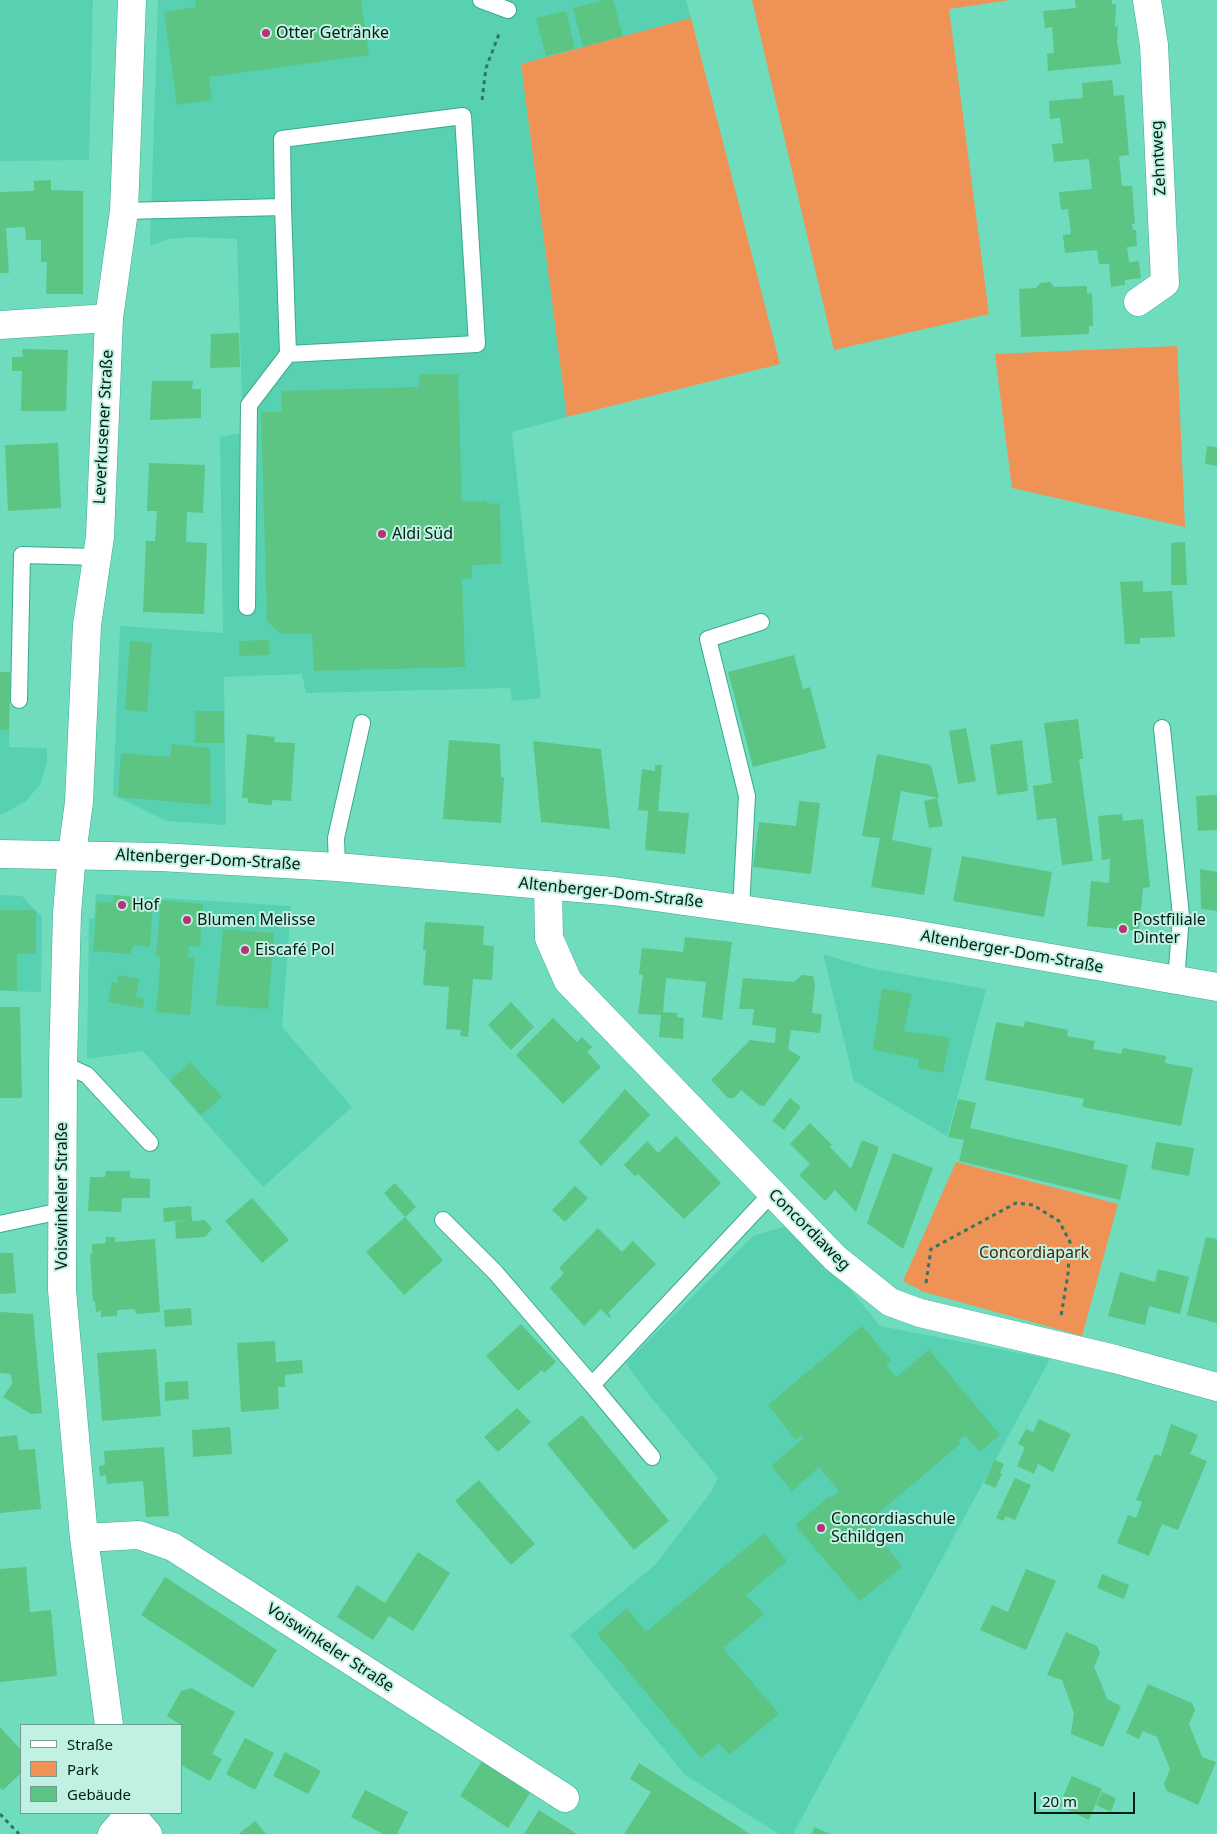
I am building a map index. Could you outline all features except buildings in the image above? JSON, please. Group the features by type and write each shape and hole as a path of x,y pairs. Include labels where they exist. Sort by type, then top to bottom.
{"street":[{"name":"Leverkusener Straße","path":"72,854 79,802 87,625 97,557 109,318 124,210 132,0"},
{"name":"Zehntweg","path":"1138,302 1165,283 1154,45 1147,0"},
{"path":"0,325 109,318"},
{"name":"Altenberger-Dom-Straße","path":"0,854 72,854 337,867 548,885 896,931 1176,981 1217,986"},
{"name":"Voiswinkeler Straße","path":"72,854 67,913 61,1211 66,1347 84,1538 109,1724"},
{"name":"Concordiaweg","path":"548,885 549,938 568,981 835,1258 890,1302 920,1313 1057,1345 1217,1387"},
{"name":"Voiswinkeler Straße","path":"84,1538 139,1535 173,1547 565,1798"},
{"path":"112,1834 129,1814"},
{"path":"131,1814 148,1834"}],"lane":[{"path":"481,0 508,10"},
{"path":"247,607 249,404 288,354 282,138 463,116 477,344 288,354"},
{"path":"124,210 283,207"},
{"path":"19,700 22,555 97,557"},
{"path":"741,909 746,796 708,639 761,622"},
{"path":"337,867 336,838 362,723"},
{"path":"1162,728 1180,916 1176,981"},
{"path":"63,1064 87,1075 150,1143"},
{"path":"592,1385 772,1193"},
{"path":"0,1224 61,1211"},
{"path":"443,1220 495,1272 652,1457"}],"path":[{"path":"486,68 508,10"},
{"path":"920,1313 931,1249 1016,1203 1033,1205 1059,1221 1070,1242 1068,1274 1057,1345"},
{"path":"0,1814 19,1834"}],"shaded area":[{"path":"0,0 93,0 89,160 0,161"},
{"path":"158,0 686,0 691,18 521,64 567,417 512,432 541,698 512,701 510,688 306,693 302,674 224,677 226,825 167,821 113,795 120,626 223,633 220,437 243,433 237,239 190,237 168,239 150,246"},
{"path":"0,672 10,672 9,747 47,748 47,762 40,785 26,801 3,814 0,814"},
{"path":"96,894 291,906 282,1027 352,1107 263,1187 143,1051 87,1059 89,918 94,919"},
{"path":"0,895 22,896 42,917 41,992 0,991"},
{"path":"823,954 869,968 986,989 947,1136 854,1081"},
{"name":"Concordiaschule Schildgen","path":"797,1223 880,1326 1050,1359 793,1834 779,1834 685,1775 570,1635 656,1564 711,1492 718,1478 645,1390 626,1363 753,1236"}],"green space":[{"path":"752,0 1010,0 949,9 989,314 834,350"},
{"path":"691,18 780,364 567,417 521,64"},
{"path":"1177,346 1185,527 1012,488 995,354"},
{"name":"Concordiapark","path":"956,1162 1118,1204 1082,1336 924,1292 903,1281"}],"place":[{"name":"Otter Getränke","path":"266,33"},
{"name":"Aldi Süd","path":"382,534"},
{"name":"Hof","path":"122,905"},
{"name":"Blumen Melisse","path":"187,920"},
{"name":"Postfiliale Dinter","path":"1123,929"},
{"name":"Eiscafé Pol","path":"245,950"},
{"name":"Concordiaschule Schildgen","path":"821,1528"}]}
